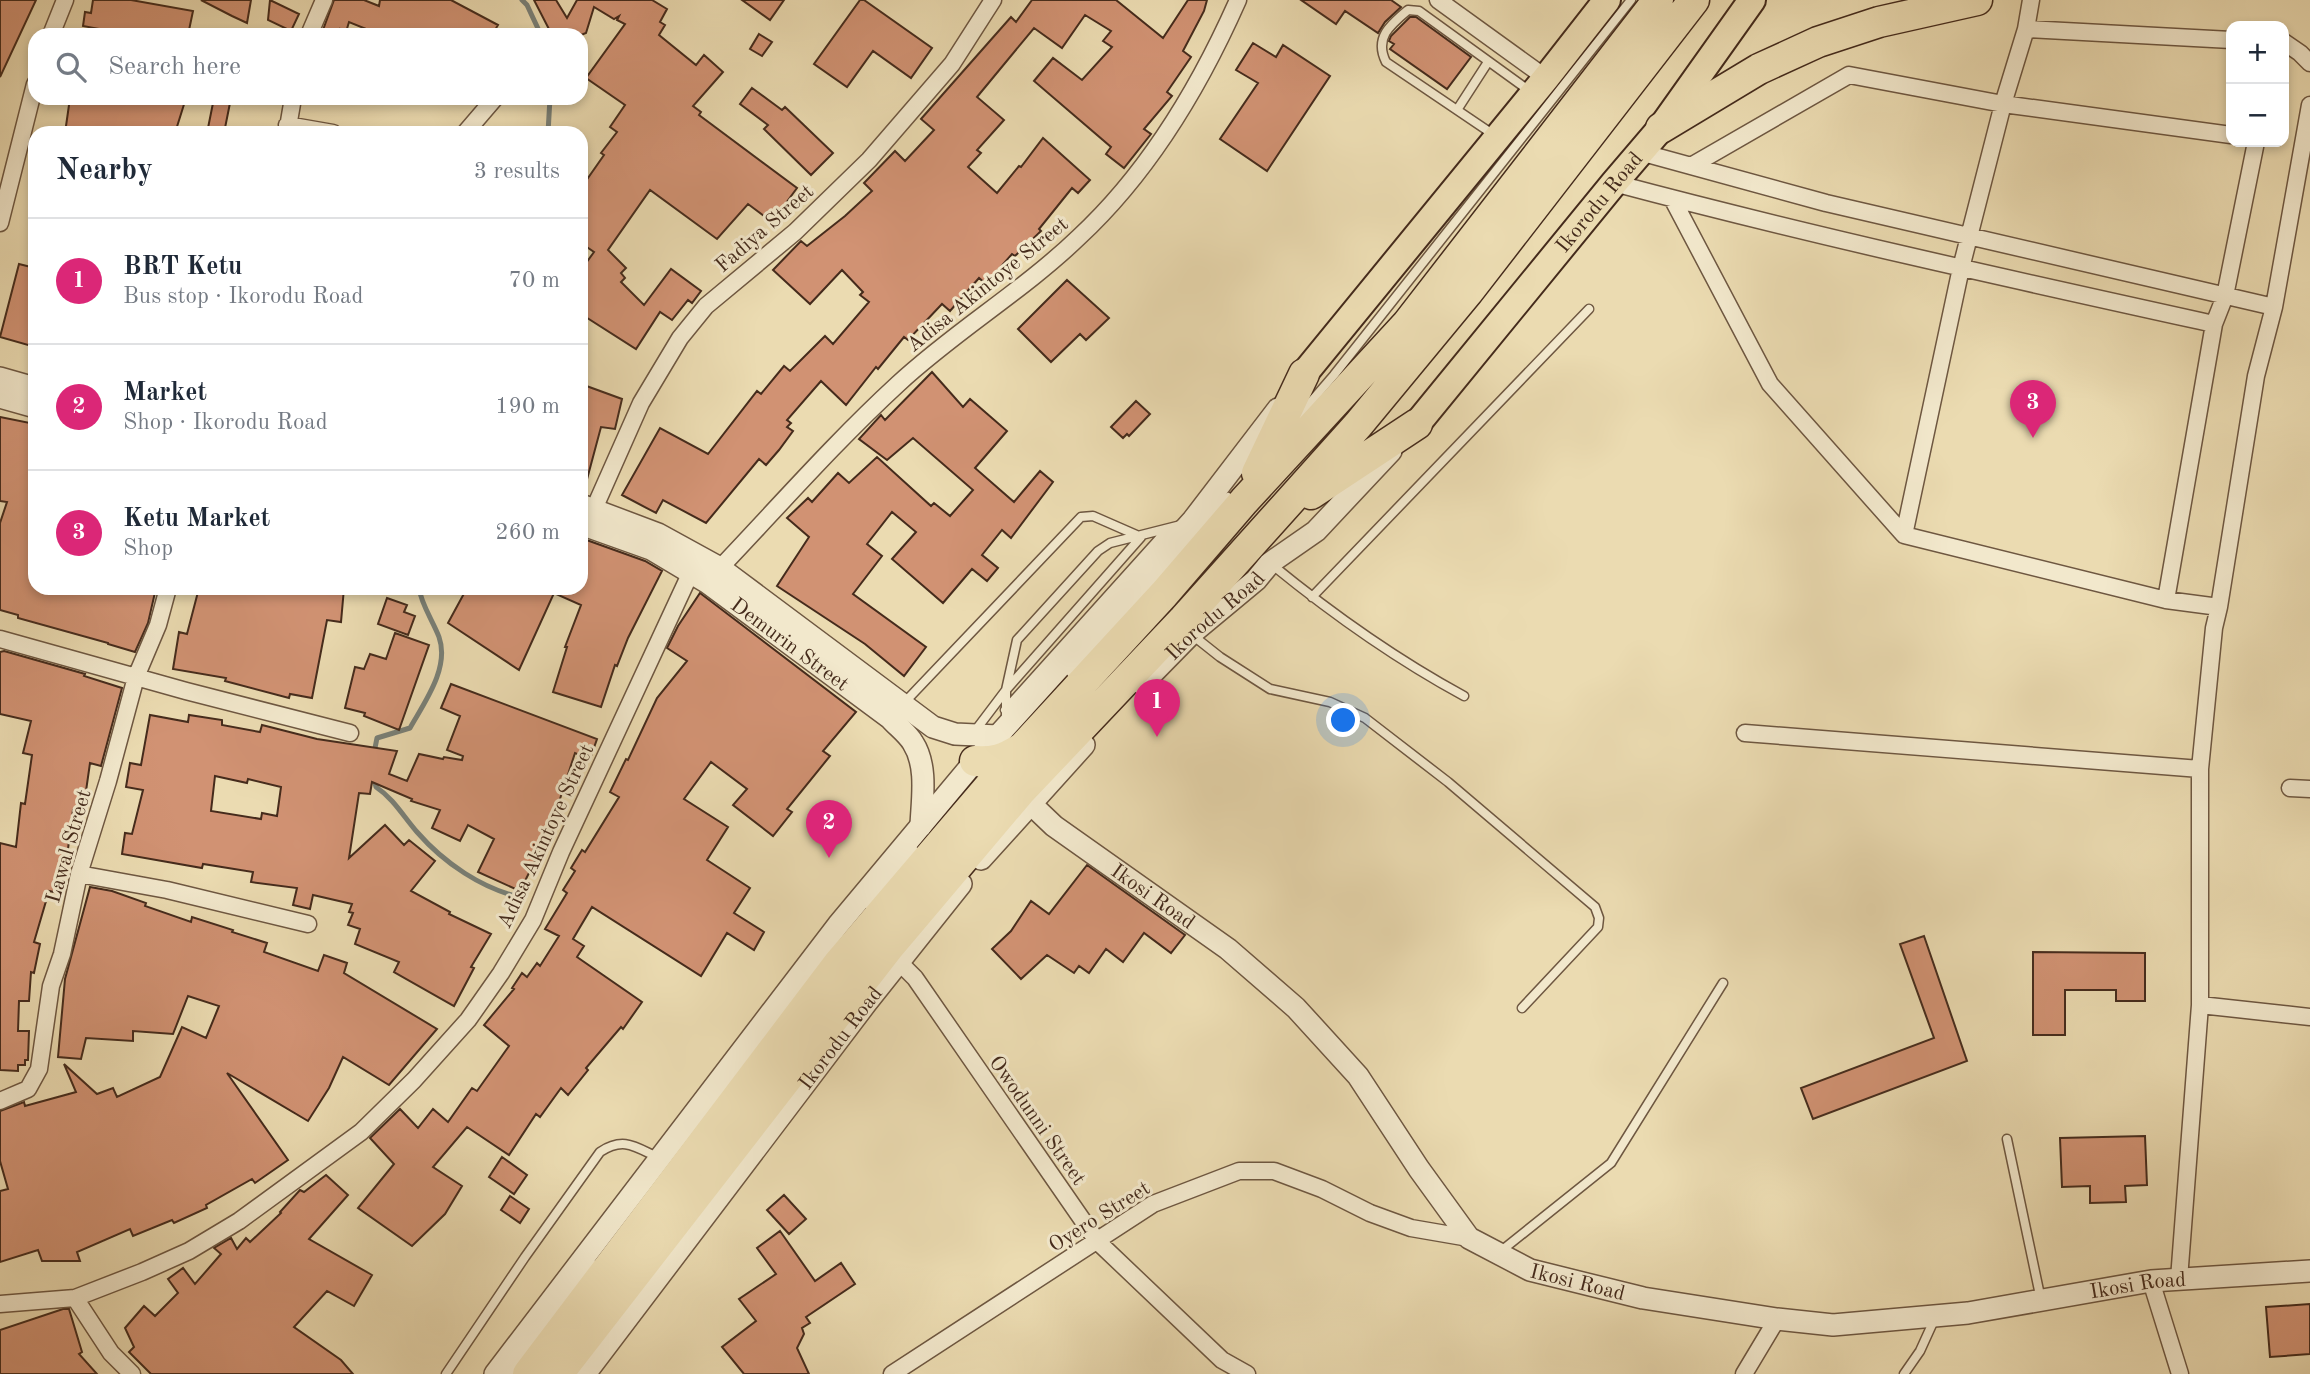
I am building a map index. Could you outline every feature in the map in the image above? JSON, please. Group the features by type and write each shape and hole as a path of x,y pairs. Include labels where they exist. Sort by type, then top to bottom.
{"highway":[{"path":"1247,481 1407,324 1658,0"},
{"name":"Ikorodu Road","path":"558,1374 889,947 1020,792 1276,518 1359,425 1468,292 1694,0"},
{"path":"1661,128 1759,69 1818,42 1879,22 1977,0"},
{"path":"528,1374 838,964 997,743 1164,594 1247,481 1304,374"},
{"path":"1276,518 1417,424"}],"main road":[{"path":"1304,374 1498,138 1607,0"},
{"name":"Ikorodu Road","path":"1417,424 1661,128 1752,0"}],"street":[{"path":"54,28 65,0"},
{"path":"312,28 324,0"},
{"name":"Fadiya Street","path":"588,506 641,403 680,338 706,306 794,232 869,160 951,64 993,0"},
{"name":"Adisa Akintoye Street","path":"720,568 899,383 1079,238 1118,197 1155,148 1191,92 1220,40 1238,0"},
{"path":"1438,0 1540,86"},
{"path":"1904,535 1961,268 2031,0"},
{"path":"2025,29 2226,40"},
{"path":"2289,45 2310,63"},
{"path":"1691,166 1849,75 2003,104 2226,134"},
{"path":"0,223 30,105"},
{"path":"288,126 292,105"},
{"path":"472,126 489,105"},
{"path":"2179,1279 2200,1005 2200,769 2214,628 2256,376 2274,307 2310,105"},
{"path":"2166,600 2214,324 2225,296 2255,147"},
{"path":"1640,152 1826,203 2274,307"},
{"path":"1614,183 1673,200 1961,268 2214,324"},
{"path":"1673,200 1770,384 1904,535 2166,600 2219,607"},
{"path":"495,1374 838,925 922,834 997,743 1193,520 1304,374"},
{"path":"0,378 28,386"},
{"path":"0,397 28,405"},
{"name":"Ikorodu Road","path":"585,1374 898,962 975,866 1082,747 1191,634 1256,580 1270,563 1316,531 1417,424"},
{"name":"Demurin Street","path":"588,513 658,534 720,568 896,712 914,743 921,764 922,834"},
{"name":"Demurin Street","path":"588,514 691,572 896,712 933,727 997,743"},
{"name":"Adisa Akintoye Street","path":"0,1304 75,1298 189,1251 239,1221 361,1132 414,1080 468,1020 533,920 561,852 691,572"},
{"name":"Lawal Street","path":"0,1101 28,1089 39,1069 51,986 62,954 79,874 136,677 158,625 166,595"},
{"path":"0,639 350,733"},
{"path":"1745,733 2200,769"},
{"path":"2290,788 2310,789"},
{"name":"Ikosi Road","path":"1032,804 1054,826 1228,949 1296,1007 1358,1076 1419,1169 1469,1237 1530,1270 1643,1298 1833,1325 1968,1313 2151,1281 2310,1271"},
{"path":"79,874 167,890 309,924"},
{"name":"Owodunni Street","path":"898,962 915,978 1097,1241 1222,1360 1247,1374"},
{"path":"2200,1005 2310,1017"},
{"name":"Oyero Street","path":"892,1374 1153,1203 1239,1171 1274,1171 1411,1228 1469,1237"},
{"path":"2151,1281 2180,1374"},
{"path":"75,1298 111,1353 132,1374"},
{"path":"1744,1374 1777,1319"}],"lane":[{"path":"1062,683 1247,481 1631,0"},
{"path":"1498,138 1386,62 1381,52 1381,39 1408,10 1419,11 1489,62 1540,86"},
{"path":"1457,110 1489,62"},
{"path":"1276,518 1372,421 1633,95"},
{"path":"1312,597 1589,309"},
{"path":"896,712 1081,517 1093,516 1141,537"},
{"path":"997,743 1017,640 1098,551 1110,543 1167,530 1193,520"},
{"path":"997,743 1167,530"},
{"path":"997,743 1006,690 1141,537"},
{"path":"1270,563 1312,597 1411,667 1464,696"},
{"path":"1191,634 1220,657 1270,689 1330,702 1365,718 1448,782 1595,907 1599,918 1598,928 1522,1008"},
{"path":"862,912 922,834"},
{"path":"1498,1254 1611,1163 1723,983"},
{"path":"2007,1139 2041,1300"},
{"path":"446,1374 525,1256 600,1152 613,1144 629,1144 659,1159"},
{"path":"508,1374 599,1255"},
{"path":"1904,1374 1920,1351 1936,1315"}],"building":[{"path":"0,0 36,0 0,77"},
{"path":"93,0 131,0 193,11 189,28 83,26 85,12 91,13"},
{"path":"201,0 251,0 247,23 232,16"},
{"path":"270,0 299,14 292,28 285,28 268,20"},
{"path":"334,0 364,0 379,6 380,0 451,0 498,25 496,28 364,28 349,22 347,28 324,28"},
{"path":"534,0 556,0 567,18 577,0 652,0 667,9 660,22 665,25 659,35 696,65 704,55 723,72 693,106 701,112 699,115 797,188 772,222 748,204 717,239 650,190 608,250 626,268 621,273 625,278 621,282 644,305 671,269 701,291 692,303 688,300 672,320 660,312 636,349 588,318 588,260 594,252 588,248 588,178 604,155 601,153 617,132 610,127 625,105 588,79 588,75 625,24 617,20 619,16 614,19 594,7 588,28 548,28"},
{"path":"742,0 784,0 770,20"},
{"path":"860,0 864,0 932,48 911,78 873,51 847,87 814,64"},
{"path":"1032,0 1116,0 1163,38 1188,0 1207,0 1183,51 1191,57 1167,92 1172,96 1144,129 1151,134 1124,168 1106,154 1111,147 1034,81 1053,58 1082,80 1112,47 1103,41 1111,31 1085,15 1062,48 1034,28 977,97 1004,120 977,150 981,153 968,167 997,193 1043,138 1090,180 1078,193 1072,188 1039,229 1041,231 1015,256 1012,254 986,284 979,278 950,311 942,304 908,340 904,337 846,405 821,381 787,420 791,423 787,427 793,431 779,450 766,465 759,459 706,523 663,500 656,513 622,495 660,428 708,454 757,391 761,394 784,366 790,371 825,336 833,344 869,302 860,295 863,292 842,270 810,304 773,270 801,241 807,246 872,191 864,183 895,151 905,161 934,130 921,119 1011,17 1016,22"},
{"path":"1301,0 1391,0 1401,7 1378,33 1345,11 1336,24"},
{"path":"1410,17 1416,17 1471,57 1447,89 1390,49 1394,44 1389,41 1391,36"},
{"path":"759,34 772,42 762,56 750,49"},
{"path":"1253,43 1276,57 1283,45 1330,76 1267,171 1220,139 1258,83 1236,70"},
{"path":"752,88 782,110 785,107 833,153 811,175 764,129 768,125 740,104"},
{"path":"69,105 184,105 177,126 66,126"},
{"path":"213,105 230,105 225,126 208,126"},
{"path":"19,264 28,266 28,345 0,337"},
{"path":"1067,280 1109,318 1086,340 1080,334 1051,362 1018,329"},
{"path":"932,372 963,407 970,399 1007,431 975,468 1014,502 1040,471 1053,482 1011,538 1002,530 982,555 998,568 987,581 972,569 943,603 892,559 916,532 892,512 867,544 882,556 853,594 926,647 904,676 865,644 777,586 809,537 787,518 808,498 812,502 838,473 849,483 877,457 931,506 934,503 950,516 973,490 913,438 887,460 859,439 881,415 885,420"},
{"path":"588,387 622,399 615,429 601,427 588,476"},
{"path":"1136,401 1150,414 1129,436 1127,434 1123,438 1111,427"},
{"path":"0,417 28,423 28,595 154,595 148,623 135,652 18,618 18,615 0,610 0,523 7,502 0,501"},
{"path":"588,541 645,561 662,571 617,666 615,665 601,707 553,692 565,647 581,605 558,595 588,595"},
{"path":"700,593 856,712 823,751 830,756 787,809 792,812 773,836 733,805 747,789 711,762 684,799 728,827 707,860 750,888 734,913 764,932 754,950 727,933 701,976 592,907 573,939 584,946 577,957 642,1002 623,1029 621,1027 586,1068 588,1070 568,1095 561,1088 540,1117 536,1114 509,1155 467,1127 433,1167 462,1186 445,1214 412,1246 358,1208 394,1164 370,1138 400,1109 418,1128 433,1109 448,1122 472,1088 477,1091 509,1046 484,1025 514,989 512,988 522,973 527,977 537,963 540,966 559,936 545,929 567,893 563,890 575,871 571,868 582,850 585,852 619,797 610,792 657,698 687,661 667,648"},
{"path":"197,595 343,595 341,622 327,620 312,698 290,694 289,698 225,681 226,678 173,669 179,632 187,634"},
{"path":"463,595 553,595 519,670 448,623"},
{"path":"387,598 407,605 404,612 415,616 408,635 378,624"},
{"path":"395,633 429,645 399,730 364,716 365,713 345,708 355,667 364,669 370,654 386,659"},
{"path":"0,652 85,674 84,676 122,688 101,766 90,763 83,812 73,810 68,849 54,892 49,891 34,942 40,944 34,973 31,972 29,1001 19,1001 18,1031 29,1031 28,1060 25,1060 25,1065 18,1065 18,1071 0,1070 0,843 16,847 21,803 25,804 32,755 23,753 31,721 0,714"},
{"path":"451,684 597,739 590,759 575,753 545,835 547,837 520,891 478,872 494,839 468,825 460,841 432,828 440,810 411,801 412,799 372,782 370,794 359,793 349,858 385,825 404,845 409,840 435,861 411,891 450,912 449,914 491,934 471,967 474,968 454,1006 394,972 399,962 355,944 360,929 348,925 353,913 349,912 352,904 313,895 310,909 293,905 297,888 251,882 253,872 203,864 202,868 122,854 125,833 132,834 143,790 126,787 130,763 141,765 150,715 188,722 189,715 222,720 222,725 260,732 262,725 317,739 397,751 389,774 407,781 419,754 462,760 463,756 447,750 460,716 441,708","holes":["215,776 247,783 248,779 281,787 277,816 262,813 261,819 211,811"]},
{"path":"1087,865 1185,935 1171,953 1144,933 1123,962 1106,949 1089,973 1079,966 1074,973 1047,955 1021,979 992,949 1011,931 1031,901 1049,914"},
{"path":"90,887 112,891 191,922 192,917 233,930 232,932 267,943 264,952 318,971 324,955 347,963 344,973 437,1029 389,1085 343,1057 329,1088 308,1121 227,1073 288,1160 255,1183 252,1179 206,1205 207,1208 174,1223 172,1220 133,1236 130,1229 77,1252 80,1261 42,1261 38,1250 0,1262 0,1191 8,1189 0,1161 0,1111 24,1102 25,1106 76,1092 64,1064 97,1094 113,1088 117,1097 160,1077 182,1027 206,1038 219,1006 188,996 173,1034 133,1031 133,1041 86,1038 81,1059 58,1057 65,979"},
{"path":"1924,936 1967,1061 1813,1119 1801,1088 1934,1038 1900,944"},
{"path":"2033,952 2145,953 2145,1001 2116,1001 2116,990 2065,990 2065,1035 2033,1035"},
{"path":"2145,1136 2147,1185 2125,1186 2126,1202 2090,1203 2090,1186 2062,1187 2060,1138"},
{"path":"502,1157 527,1175 514,1194 489,1177"},
{"path":"326,1175 348,1195 309,1239 372,1275 354,1306 327,1291 294,1327 341,1360 353,1374 151,1374 129,1352 134,1347 125,1328 144,1306 155,1316 178,1293 168,1279 183,1268 195,1284 221,1254 214,1248 231,1238 237,1249 246,1238 250,1242 281,1213 300,1190 304,1192"},
{"path":"784,1195 806,1219 789,1234 767,1210"},
{"path":"510,1196 529,1209 520,1223 501,1210"},
{"path":"780,1231 815,1281 841,1263 855,1284 806,1317 810,1323 802,1328 804,1334 797,1348 809,1374 744,1374 722,1347 756,1321 739,1299 776,1274 757,1248"},
{"path":"2310,1304 2310,1354 2270,1357 2266,1307"},
{"path":"69,1309 82,1352 79,1354 97,1374 0,1374 0,1330"}],"waterway":[{"path":"522,0 538,28"},
{"path":"548,126 550,105"},
{"path":"374,753 377,738 410,728 438,673 441,661 439,637 420,595"},
{"path":"374,779 376,787 393,802 439,854 479,881 523,898"}],"place":[{"name":"Ketu Market","path":"2033,438"},
{"name":"BRT Ketu","path":"1157,737"},
{"name":"Market","path":"829,858"}]}
